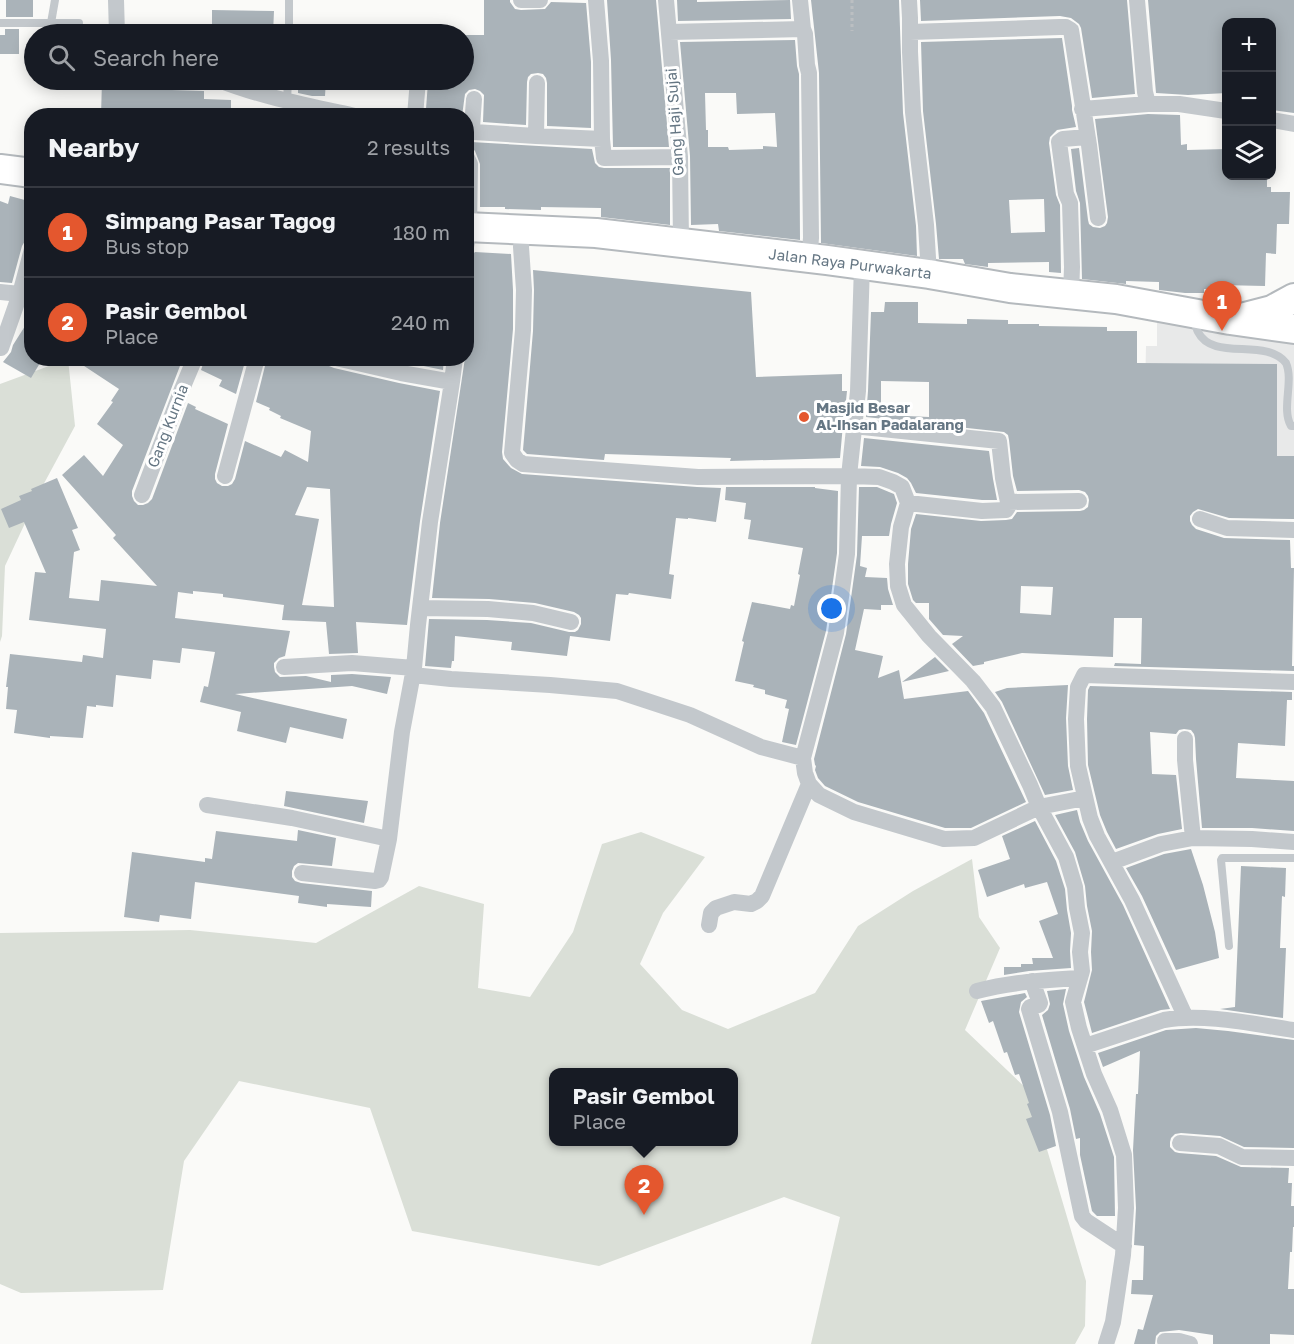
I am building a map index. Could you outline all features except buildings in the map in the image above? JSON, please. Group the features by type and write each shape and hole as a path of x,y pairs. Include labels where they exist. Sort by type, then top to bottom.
{"highway":[{"path":"0,169 24,172"},
{"name":"Jalan Raya Purwakarta","path":"474,233 523,229 596,233 862,265 1010,288 1116,299 1230,320 1294,328"},
{"name":"Jalan Raya Purwakarta","path":"1230,320 1272,310 1294,298"}],"street":[{"path":"116,0 117,24"},
{"path":"520,0 540,0"},
{"path":"596,0 602,61 604,158 680,157"},
{"name":"Gang Haji Sujai","path":"666,0 680,157 681,243"},
{"path":"800,0 809,73 812,238 809,259"},
{"path":"909,0 913,112 926,225 928,274"},
{"path":"1137,0 1148,104"},
{"path":"910,32 1066,27 1071,30 1098,218"},
{"path":"669,32 803,29"},
{"path":"536,136 537,82"},
{"path":"249,90 321,108"},
{"path":"416,108 417,90"},
{"path":"473,108 474,99"},
{"path":"1082,109 1179,104 1222,110"},
{"path":"1276,121 1294,124"},
{"path":"474,132 602,139"},
{"path":"1071,295 1070,203 1066,194 1059,142 1063,139 1087,137"},
{"path":"523,229 521,247 524,290 523,330 512,453 520,463 698,477 879,477 902,487 908,503 901,527 897,564 898,586 904,605 993,707 1039,807 1066,857 1075,887 1082,933 1080,952 1082,971 1073,1002 1094,1074 1110,1110 1124,1155 1126,1208 1124,1246 1113,1322 1106,1344"},
{"path":"862,265 858,391 849,476 847,554 836,633 803,758 809,784 819,795 854,812 944,839 974,838 1039,807 1085,798"},
{"path":"0,292 24,297"},
{"path":"1,348 24,301"},
{"name":"Gang Kurnia","path":"142,495 192,366"},
{"path":"225,476 255,366"},
{"path":"371,366 452,382"},
{"path":"302,873 377,881 381,877 389,839 402,732 413,671 430,522 454,366"},
{"path":"853,426 999,441 1008,502 1006,510 965,509 908,503"},
{"path":"1008,502 1079,501"},
{"path":"1200,519 1227,528 1294,530"},
{"path":"420,608 488,609 533,613 571,622"},
{"path":"284,667 352,663 413,671 451,679 617,691 690,715 761,747 803,758"},
{"path":"1186,1018 1132,900 1097,836 1090,818 1078,766 1076,718 1078,687 1084,675 1294,682"},
{"path":"1185,739 1193,838"},
{"path":"709,925 711,913 716,908 734,902 751,904 762,896 809,784"},
{"path":"207,805 292,818 389,839"},
{"path":"1112,862 1161,844 1193,838 1294,842"},
{"path":"977,991 1032,981 1079,978"},
{"path":"1032,981 1040,1003 1029,1009 1060,1112 1082,1216 1124,1246"},
{"path":"1085,1046 1164,1020 1186,1018 1294,1030"},
{"path":"1180,1143 1219,1146 1242,1157 1294,1158"},
{"path":"1165,1341 1190,1344"}],"lane":[{"path":"51,23 55,0"},
{"path":"289,0 289,24"},
{"path":"0,24 79,23"},
{"path":"287,100 288,90"},
{"path":"1192,313 1198,333 1205,341 1215,346 1278,355 1287,365 1291,378 1289,423 1294,426"},
{"path":"1229,946 1222,858 1294,858"}],"path":[{"path":"852,0 852,31"}],"shaded area":[{"path":"1157,318 1280,336 1294,343 1294,457 1154,450 1144,437 1146,346 1157,346"},
{"path":"49,366 69,366 75,426 41,489 5,566 0,642 0,384"},
{"path":"641,832 705,857 663,913 640,964 682,1010 728,1029 815,993 858,926 913,891 972,859 979,917 1000,948 965,1030 1030,1092 1086,1281 1085,1326 1075,1344 811,1344 840,1217 784,1197 599,1266 412,1231 370,1108 239,1081 184,1161 163,1290 21,1293 0,1284 0,933 190,930 316,943 419,886 484,904 478,988 530,997 573,932 602,844"}],"place":[{"name":"Simpang Pasar Tagog","path":"1222,331"},
{"name":"Masjid Besar Al-Ihsan Padalarang","path":"804,417"},
{"name":"Pasir Gembol","path":"644,1215"}]}
